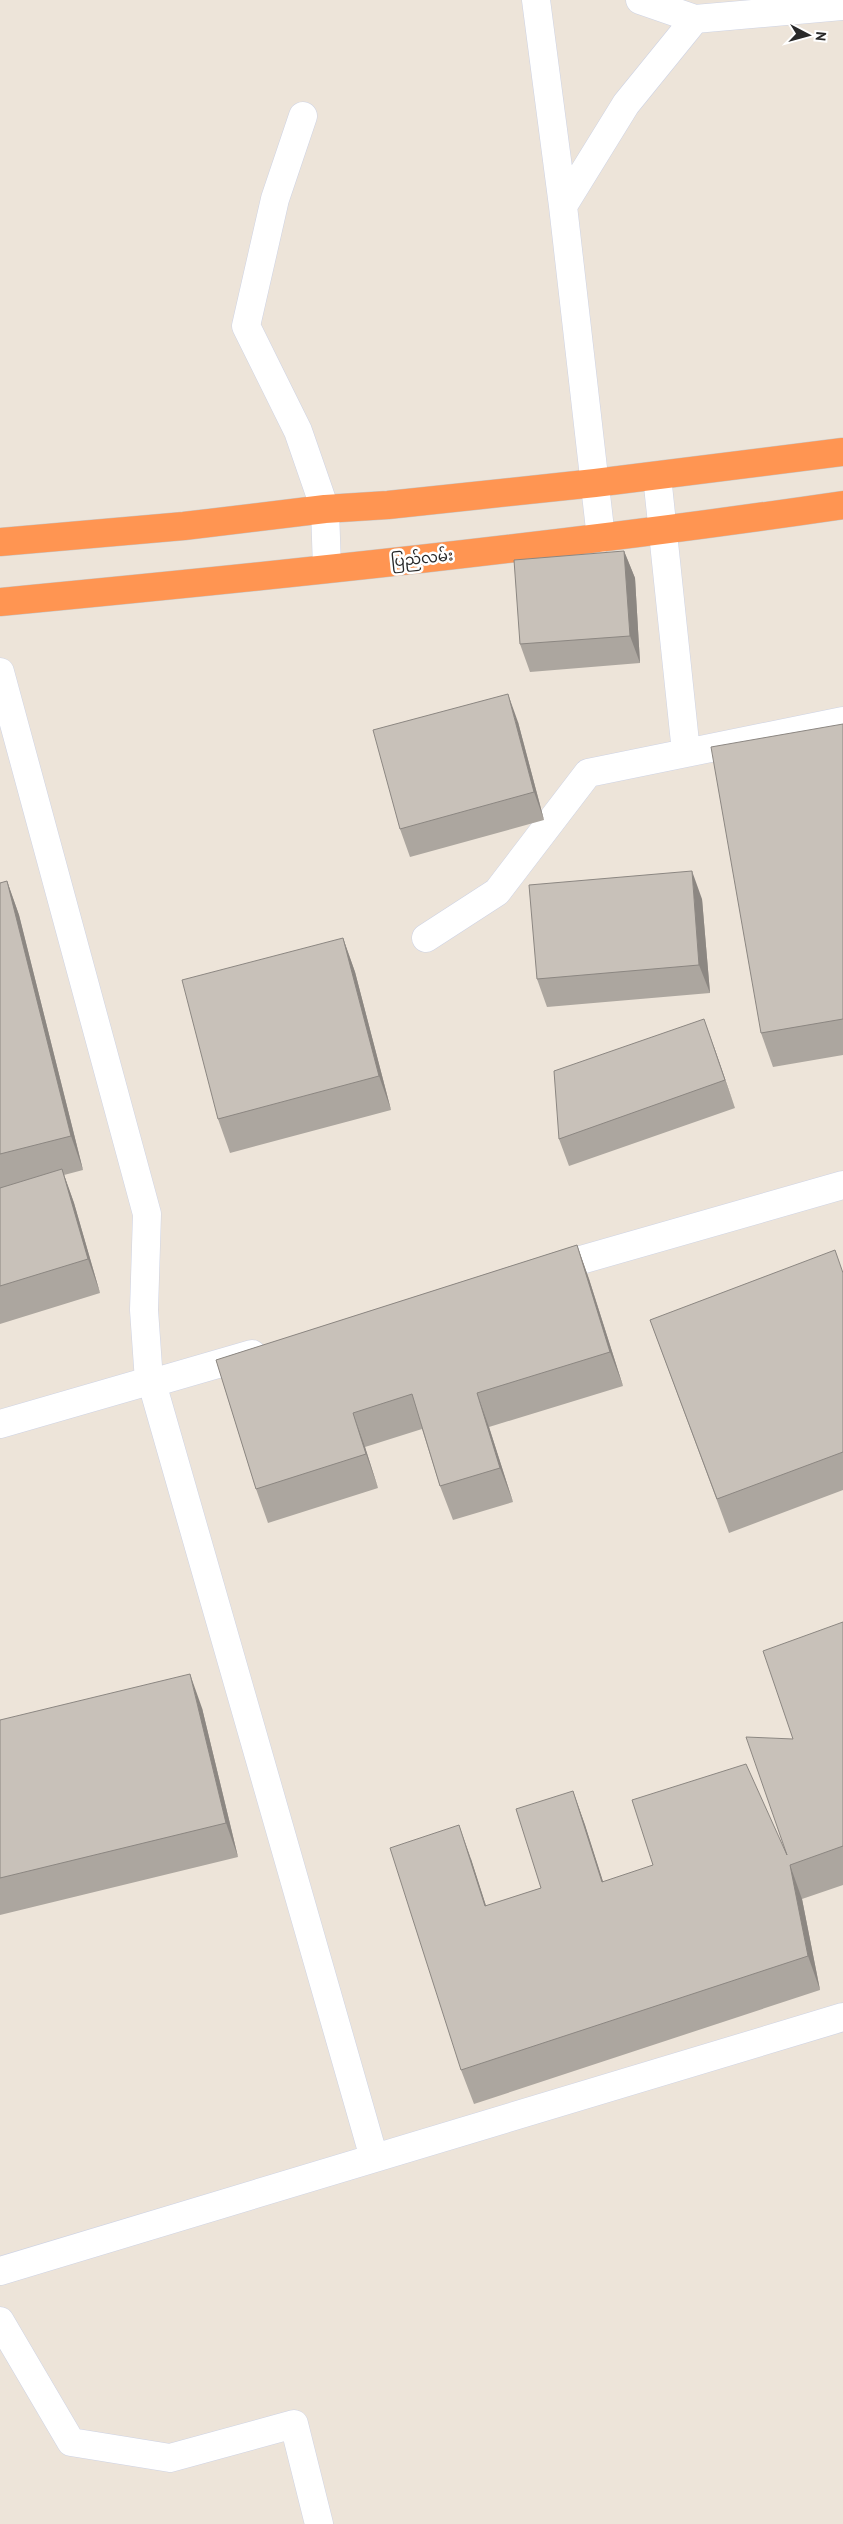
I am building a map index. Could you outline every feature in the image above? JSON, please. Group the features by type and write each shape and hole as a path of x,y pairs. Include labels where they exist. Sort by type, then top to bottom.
{"highway":[{"path":"0,542 184,526 325,509 388,505 595,484 843,452"},
{"name":"ပြည်လမ်း","path":"0,602 664,531 843,505"}],"street":[{"path":"536,0 563,206 601,538"},
{"path":"640,0 695,19 843,6"},
{"path":"563,206 626,104 695,19"},
{"path":"303,116 276,199 246,326 298,431 325,509 327,568"},
{"path":"657,476 686,752"},
{"path":"0,672 147,1214 144,1310 150,1382 374,2158"},
{"path":"426,938 496,892 588,773 843,721"},
{"path":"526,1276 843,1185"},
{"path":"0,1424 276,1347"},
{"path":"0,2271 843,2017"},
{"path":"0,2321 71,2442 170,2458 294,2424 319,2524"}],"building":[{"path":"624,551 630,636 520,644 514,560"},
{"path":"508,694 534,792 400,829 373,730"},
{"path":"843,724 843,1019 761,1033 711,747"},
{"path":"692,871 699,965 537,979 529,885"},
{"path":"7,881 71,1136 0,1154 0,883"},
{"path":"343,938 379,1076 218,1119 182,980"},
{"path":"704,1019 725,1080 559,1139 554,1071"},
{"path":"62,1169 88,1259 0,1286 0,1188"},
{"path":"577,1245 610,1352 477,1393 500,1468 440,1486 412,1394 353,1413 366,1454 256,1489 216,1360"},
{"path":"835,1250 843,1273 843,1452 717,1499 650,1320"},
{"path":"843,1622 843,1846 790,1865 808,1956 461,2070 390,1848 459,1825 485,1906 541,1888 516,1809 573,1791 602,1882 653,1865 632,1800 746,1764 787,1855 746,1737 793,1739 763,1651"},
{"path":"190,1674 226,1823 0,1878 0,1720"}]}
